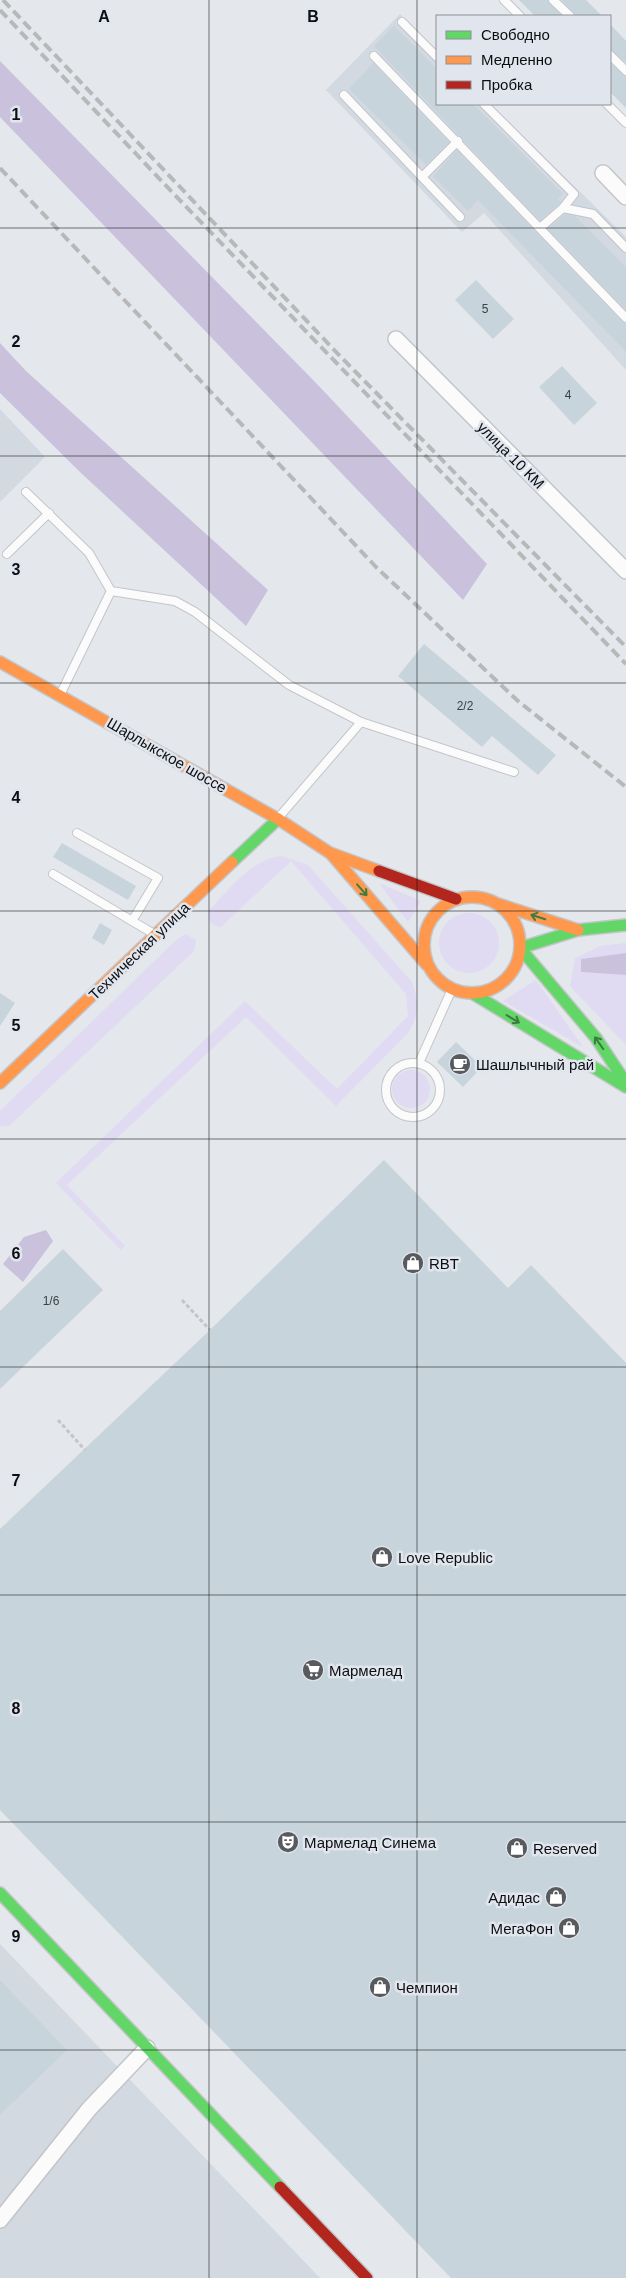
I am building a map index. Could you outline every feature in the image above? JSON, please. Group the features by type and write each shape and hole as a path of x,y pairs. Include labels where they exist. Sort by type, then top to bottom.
{"street":[{"path":"603,173 626,197"},
{"name":"улица 10 КМ","path":"396,339 626,571"},
{"name":"Шарлыкское шоссе","path":"0,662 60,694 278,819 330,853 456,899"},
{"name":"Техническая улица","path":"0,1082 278,819"},
{"name":"Шарлыкское шоссе","path":"330,853 428,966"},
{"path":"578,930 477,897 456,899 441,908 429,922 424,948 428,966 438,980 452,989 472,993 626,1085"},
{"path":"472,993 490,990 505,980 513,971 520,948 515,923 497,904"},
{"path":"520,948 578,930 626,925"},
{"path":"520,948 596,1038 626,1085"},
{"path":"0,1893 367,2278"},
{"path":"0,2220 89,2109 147,2048"}],"lane":[{"path":"504,0 519,15"},
{"path":"554,0 569,15"},
{"path":"402,22 436,56"},
{"path":"374,56 458,141 626,318"},
{"path":"611,56 626,71"},
{"path":"344,96 460,217"},
{"path":"485,105 574,194 563,208 540,228"},
{"path":"608,105 626,123"},
{"path":"422,177 458,141"},
{"path":"563,208 593,214 626,248"},
{"path":"26,492 89,553 111,590 175,601 195,612 290,685 361,722 514,772"},
{"path":"8,554 49,513"},
{"path":"60,694 111,590"},
{"path":"278,819 361,722"},
{"path":"77,833 158,878 132,921"},
{"path":"53,874 156,935"},
{"path":"419,1064 452,989"},
{"path":"419,1064 432,1070 440,1081 440,1100 431,1112 417,1118 402,1115 391,1106 386,1093 389,1079 401,1066 419,1064"}],"path":[{"path":"182,1300 210,1330"},
{"path":"58,1420 85,1450"}],"shaded area":[{"path":"400,14 436,50 436,105 492,105 626,237 626,370 484,213 462,232 326,90"},
{"path":"0,61 317,384 487,564 463,600 0,117"},
{"path":"0,343 26,371 268,590 246,626 81,473 0,393"},
{"path":"0,409 45,457 0,502"},
{"path":"281,856 308,865 412,982 417,1003 415,1020 408,1033 336,1106 246,1017 67,1185 125,1246 121,1250 56,1183 245,1001 337,1089 408,1016 406,994 291,861 221,927 210,922 208,911 232,885 259,863"},
{"path":"379,883 421,901 408,922"},
{"path":"463,913 475,913 491,921 497,931 499,943 497,955 491,965 475,973 463,973 447,965 439,949 439,937 447,921"},
{"path":"185,934 196,940 194,951 9,1126 0,1126 0,1111 175,941"},
{"path":"626,943 626,953 581,959 581,972 626,975 626,1045 570,986 575,958 600,946"},
{"path":"626,953 626,975 581,972 581,959"},
{"path":"536,980 583,1047 503,1001"},
{"path":"411,1070 424,1076 430,1089 424,1102 411,1108 398,1102 392,1089 398,1076"},
{"path":"46,1230 53,1241 23,1282 3,1264 24,1237"},
{"path":"0,1944 320,2278 0,2278"}],"building":[{"path":"519,0 548,0 561,15 534,15"},
{"path":"561,0 586,0 601,15 575,15"},
{"path":"611,25 626,41 626,63 611,51"},
{"path":"394,26 436,68 436,105 474,105 563,194 558,199 561,202 540,221 374,46"},
{"path":"373,63 449,142 426,165 349,89"},
{"path":"611,64 626,76 626,108 611,93"},
{"path":"457,150 626,324 626,352 478,200 468,211 433,176"},
{"path":"565,214 575,216 626,267 626,310 548,229"},
{"path":"476,280 514,319 493,339 455,300"},
{"path":"562,366 597,403 574,425 539,387"},
{"path":"424,644 556,755 538,775 492,736 482,747 398,676"},
{"path":"62,843 136,886 128,900 53,857"},
{"path":"100,923 112,930 104,945 92,938"},
{"path":"0,993 15,1003 0,1026"},
{"name":"Шашлычный рай","path":"456,1042 482,1067 463,1087 437,1062"},
{"name":"Мармелад","path":"384,1160 508,1288 531,1265 626,1363 626,2278 451,2278 0,1810 0,1529 210,1330"},
{"path":"63,1249 103,1290 0,1389 0,1311"},
{"path":"0,1980 67,2050 0,2115"}],"railway":[{"path":"3,0 338,354 626,647"},
{"path":"0,10 172,192 626,664"},
{"path":"0,168 376,567 518,701 626,787"}],"traffic: fast":[{"path":"232,862 278,819"},
{"path":"520,948 578,930 626,925"},
{"path":"520,948 596,1038 626,1083"},
{"path":"472,993 626,1087"},
{"path":"0,1893 280,2187"}],"traffic: slow":[{"path":"0,662 278,819 330,853 379,871"},
{"path":"332,855 427,965"},
{"path":"0,1083 232,862"},
{"path":"472,897 490,901 506,911 516,927 520,945 516,963 506,979 490,989 472,993 454,989 438,979 428,963 424,945 428,927 438,911 454,901 472,897"},
{"path":"498,904 578,930"}],"traffic: jam":[{"path":"379,871 456,899"},
{"path":"280,2187 367,2278"}],"place":[{"name":"Шашлычный рай","path":"460,1064"},
{"name":"RBT","path":"413,1263"},
{"name":"Love Republic","path":"382,1557"},
{"name":"Мармелад","path":"313,1670"},
{"name":"Мармелад Синема","path":"288,1842"},
{"name":"Reserved","path":"517,1848"},
{"name":"Адидас","path":"556,1897"},
{"name":"МегаФон","path":"569,1928"},
{"name":"Чемпион","path":"380,1987"}]}
